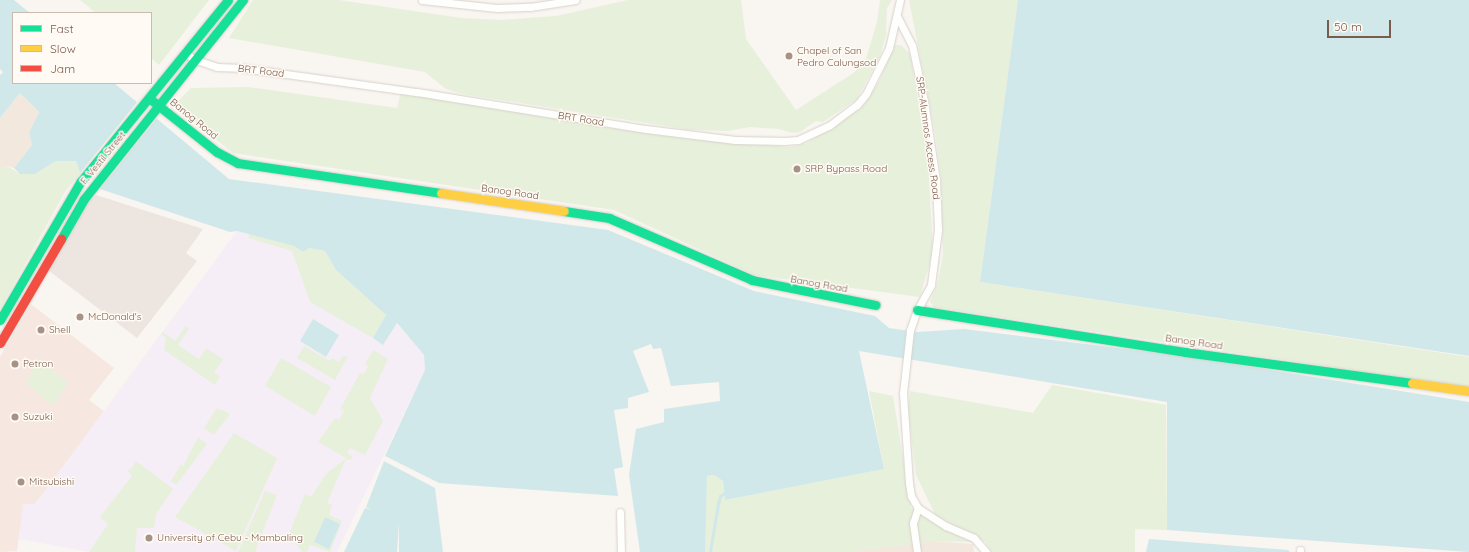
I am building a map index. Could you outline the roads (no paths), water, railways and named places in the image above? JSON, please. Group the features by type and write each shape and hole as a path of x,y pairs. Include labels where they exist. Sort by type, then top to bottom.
{"street":[{"name":"F. Vestil Street","path":"0,320 56,219 85,176 186,54 228,0"},
{"name":"F. Vestil Street","path":"0,343 68,224 95,185 243,0"},
{"path":"422,0 497,8 530,7 575,0"},
{"name":"BRT Road","path":"186,54 196,60 217,67 243,68 418,92 646,129 735,140 785,141 798,140 814,133 857,105 876,77 889,48 898,16 900,0"},
{"name":"SRP-Alumnos Access Road","path":"898,16 912,45 918,70 936,186 936,255 931,285 917,310 910,330 903,393 904,440 912,496 918,508"},
{"name":"Banog Road","path":"149,98 225,158 238,163 608,218 752,280 792,290 876,305"},
{"name":"Banog Road","path":"917,310 1186,352 1469,391"},
{"path":"917,552 913,523 918,508 946,526 974,538 986,552"},
{"path":"620,512 621,552"}],"water":[{"path":"0,0 14,0 29,12 12,12 12,84 115,84 229,179 608,230 754,291 875,316 889,328 917,332 964,329 1183,356 1469,402 1469,552 1167,530 1167,402 859,351 884,469 725,500 723,481 714,475 707,476 705,552 640,552 629,475 636,429 664,422 664,409 720,401 719,382 671,386 661,348 653,349 651,344 633,351 649,392 628,398 628,408 614,410 623,467 614,469 618,496 439,483 385,456 425,370 424,355 397,323 383,345 373,338 386,315 336,270 325,251 309,248 303,252 294,246 237,231 230,232 100,189 80,173 76,161 56,161 35,174 20,174 14,168 32,145 29,133 39,112 20,93 0,118 0,75 3,72 0,69"},
{"path":"1018,0 1469,0 1469,356 980,282"},
{"path":"313,319 339,335 326,357 300,341"},
{"path":"384,461 435,488 443,552 399,552 399,523 397,552 344,552 365,508 371,510 366,507"},
{"path":"325,517 340,524 329,549 314,542"},
{"path":"1149,539 1288,550 1290,552 1146,552"}],"waterway":[{"path":"710,552 720,496 726,492"}],"place":[{"name":"Chapel of San Pedro Calungsod","path":"789,56"},
{"name":"SRP Bypass Road","path":"797,169"},
{"name":"McDonald's","path":"80,317"},
{"name":"Shell","path":"41,330"},
{"name":"Petron","path":"15,364"},
{"name":"Suzuki","path":"15,417"},
{"name":"Mitsubishi","path":"21,482"},
{"name":"University of Cebu - Mambaling","path":"149,538"}]}
